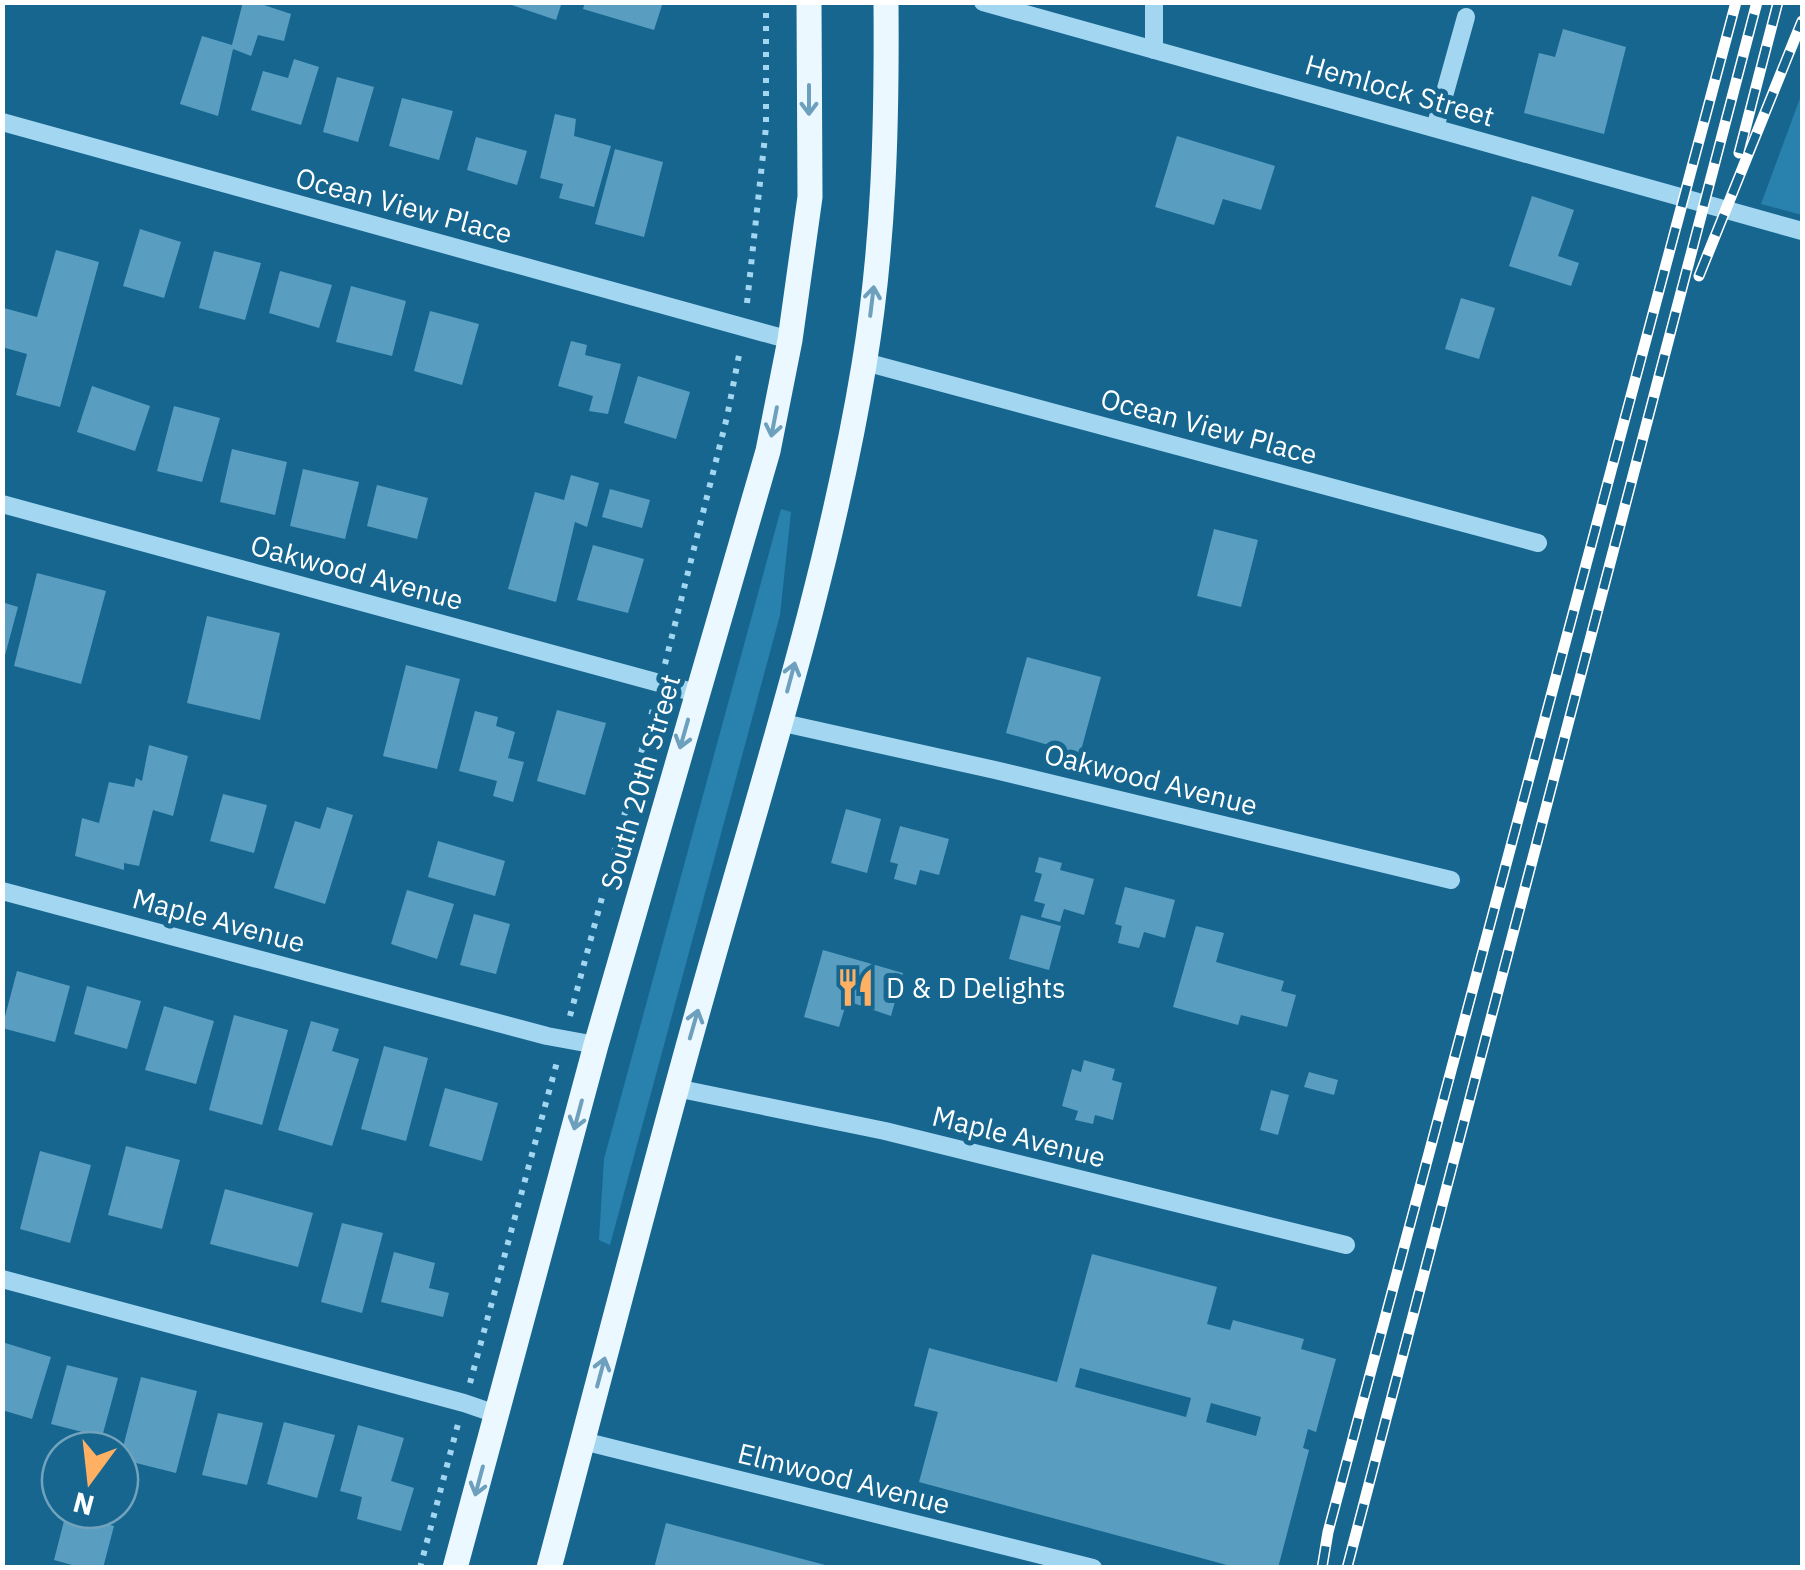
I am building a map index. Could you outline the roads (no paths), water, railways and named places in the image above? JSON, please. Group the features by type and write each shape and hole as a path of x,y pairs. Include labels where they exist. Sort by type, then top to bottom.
{"main road":[{"name":"South 20th Street","path":"456,1568 596,1045 768,452 790,340 810,197 808,2"},
{"path":"549,1568 838,501 865,362 882,215 886,2"}],"street":[{"path":"1154,2 1154,50"},
{"name":"Hemlock Street","path":"993,4 1802,231"},
{"path":"1434,128 1466,17"},
{"name":"Ocean View Place","path":"2,122 790,340"},
{"name":"Ocean View Place","path":"865,362 1538,544"},
{"name":"Oakwood Avenue","path":"2,504 696,692"},
{"name":"Oakwood Avenue","path":"779,722 1451,880"},
{"name":"Maple Avenue","path":"2,891 564,1040 596,1045"},
{"name":"Maple Avenue","path":"676,1088 885,1131 1346,1245"},
{"path":"2,1279 496,1414"},
{"name":"Elmwood Avenue","path":"583,1441 1093,1568"}],"railway":[{"path":"1322,1568 1328,1532 1736,2"},
{"path":"1347,1568 1757,2"},
{"path":"1739,153 1778,2"},
{"path":"1699,276 1802,21"}],"place":[{"name":"D & D Delights","path":"856,987"}]}
